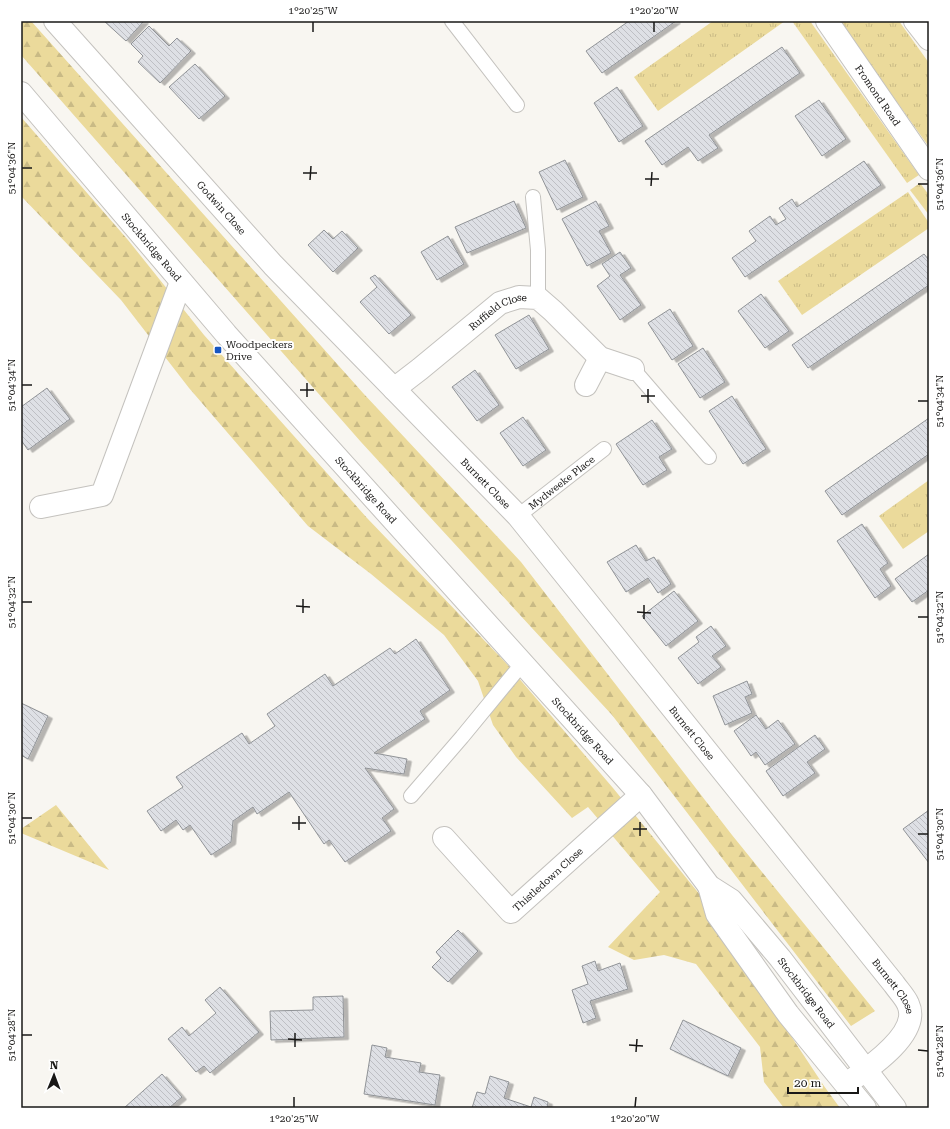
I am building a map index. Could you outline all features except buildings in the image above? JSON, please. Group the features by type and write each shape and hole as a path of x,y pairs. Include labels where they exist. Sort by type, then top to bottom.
{"street":[{"name":"Godwin Close","path":"55,21 273,265 394,389"},
{"name":"Fromond Road","path":"828,21 929,168"},
{"path":"916,21 929,39"},
{"name":"Stockbridge Road","path":"21,93 226,334 522,664 642,795 709,886 731,900 780,958 895,1108"},
{"path":"41,507 102,495 181,282"},
{"name":"Ruffield Close","path":"394,389 500,303 518,297 538,298 600,358 633,370"},
{"path":"586,385 600,358"},
{"name":"Burnett Close","path":"394,389 518,516 908,1004 910,1015 907,1029 894,1046 866,1070 846,1084"},
{"name":"Thistledown Close","path":"444,838 511,912 642,795"},
{"name":"Stockbridge Road","path":"709,886 716,914 788,1014 865,1108"}],"lane":[{"path":"452,21 517,105"},
{"path":"533,197 538,250 538,298"},
{"path":"633,370 709,457"},
{"name":"Mydweeke Place","path":"518,516 604,449"},
{"path":"411,796 522,664"}],"green space":[{"path":"21,21 31,21 363,393 521,562 732,835 875,1011 851,1026 612,715 361,442 21,55"},
{"path":"713,21 785,21 658,111 634,77"},
{"path":"792,21 810,21 919,175 907,183"},
{"path":"839,21 899,21 929,63 929,147"},
{"path":"21,117 128,240 204,335 367,518 505,662 613,788 701,896 721,930 840,1108 784,1108 764,1082 760,1047 696,964 664,955 634,960 608,947 660,892 588,807 572,818 516,757 493,725 478,681 444,635 371,574 308,526 189,388 121,300 21,196"},
{"path":"920,183 929,195 929,215 910,190"},
{"path":"908,192 929,223 929,228 802,315 778,281"},
{"path":"929,480 929,531 903,549 879,516"},
{"path":"56,805 109,870 21,833 21,829"}],"place":[{"name":"Woodpeckers Drive","path":"218,350"}]}
